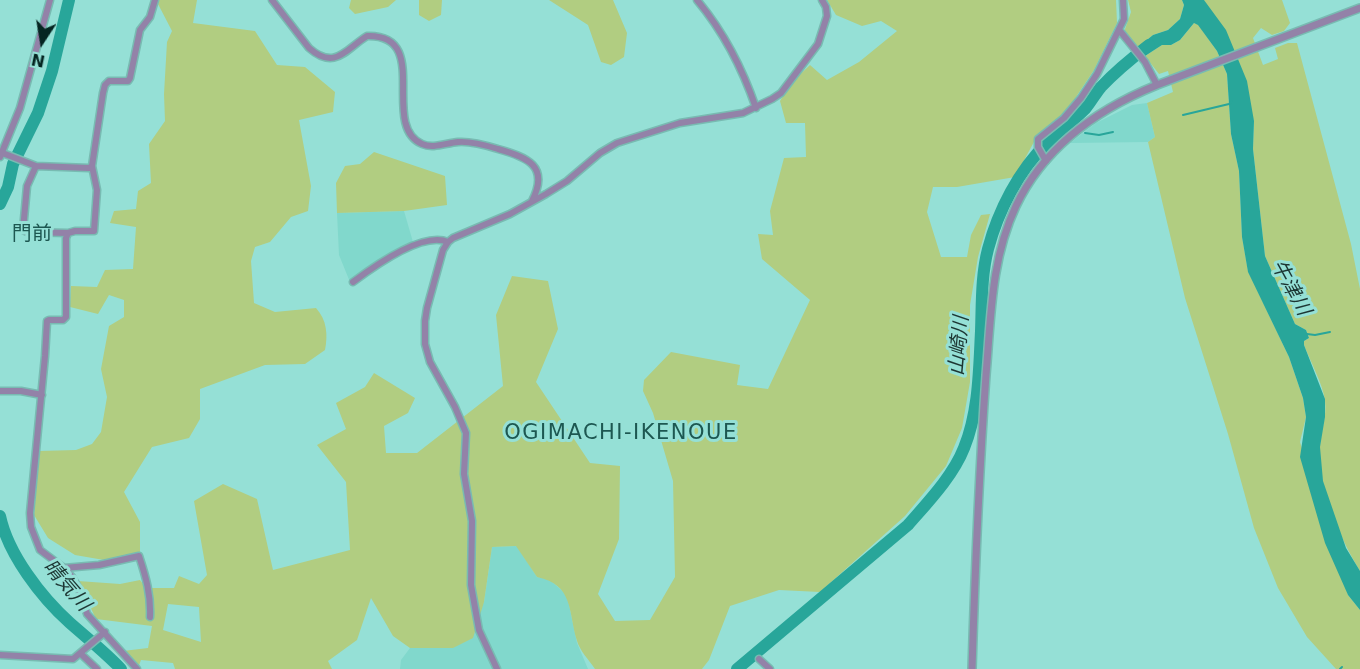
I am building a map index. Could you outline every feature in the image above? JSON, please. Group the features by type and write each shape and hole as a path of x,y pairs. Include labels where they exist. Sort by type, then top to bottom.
{"street":[{"path":"50,0 20,108 0,154 36,166 60,165 89,168 92,165"},
{"path":"36,166 27,186 22,230 68,234 75,231 94,231 97,190 92,165 105,85 109,81 128,81 130,78 140,30 150,17 155,0"},
{"path":"272,0 309,48 324,57 342,56 367,36 386,38 393,42 401,61 405,117 412,136 424,145 468,142 521,156 533,164 538,176 538,190 532,201"},
{"path":"697,0 747,81 756,108"},
{"path":"353,282 368,271 419,243 437,239 448,242 510,214 567,181 600,153 617,143 680,123 726,117 756,108 781,93 818,44 827,16 822,0"},
{"path":"1044,158 1038,147 1038,139 1081,99 1097,74 1120,31 1125,11 1123,0"},
{"path":"972,669 980,456 994,280 999,250 1013,212 1031,180 1044,158 1074,132 1101,112 1129,96 1360,8"},
{"path":"1120,31 1145,62 1157,85"},
{"path":"68,234 66,237 66,317 63,320 47,321 30,513 32,527 39,550 64,568 72,577 79,589 87,614 137,669"},
{"path":"448,242 441,257 427,308 425,344 430,362 455,407 466,433 464,474 472,521 471,585 479,630 497,669"},
{"path":"3,391 42,395"},
{"path":"64,568 99,565 139,556 149,590 150,617"},
{"path":"0,656 73,659 105,632"},
{"path":"81,654 97,669"},
{"path":"759,659 770,669"}],"shaded area":[{"path":"159,0 197,0 193,23 255,31 277,65 305,67 335,92 333,112 299,120 311,186 308,211 291,217 270,242 255,247 251,261 254,303 275,312 316,308 324,323 326,344 325,350 305,364 265,365 200,389 200,419 189,438 152,447 124,492 140,522 140,552 104,560 75,555 48,538 34,515 39,451 76,450 92,444 101,432 107,397 101,369 109,326 124,317 124,300 109,295 98,314 70,307 71,286 97,287 105,270 133,269 136,227 110,223 114,211 136,209 138,191 151,183 149,144 165,121 167,42 172,31 158,4"},
{"path":"351,0 396,0 388,7 355,14 349,8"},
{"path":"419,0 442,0 441,15 429,21 419,15"},
{"path":"549,0 613,0 627,33 624,57 611,65 601,62 588,25"},
{"path":"827,0 1116,0 1117,23 1094,70 1068,109 1035,140 1015,177 957,187 933,187 927,212 941,257 967,257 971,235 981,215 990,214 978,257 970,305 970,382 962,428 946,466 905,516 820,592 779,590 730,606 709,660 702,669 595,669 578,645 564,593 558,586 537,577 516,546 492,547 484,602 473,638 453,648 410,648 393,636 371,598 357,640 328,661 332,669 175,669 173,663 141,660 138,668 123,651 148,648 152,626 96,619 78,581 120,584 140,580 146,588 174,588 179,576 199,584 207,575 194,501 223,484 257,499 273,570 350,550 346,482 317,445 346,429 336,403 365,387 374,373 415,398 408,413 384,426 386,453 417,453 503,386 496,315 512,276 548,281 558,329 536,382 590,463 620,466 619,539 598,594 615,621 650,620 675,577 673,481 653,413 643,391 644,380 671,352 740,365 737,385 768,389 810,300 762,259 758,234 773,235 770,211 784,158 806,157 805,123 786,123 780,101 791,83 810,65 827,80 859,62 897,31 881,21 862,26 836,15","holes":["168,604 199,607 201,642 163,630"]},
{"path":"1128,0 1182,0 1184,5 1180,19 1168,30 1153,35 1138,47 1124,32 1131,12"},
{"path":"1204,0 1282,0 1290,23 1284,31 1272,35 1261,28 1253,38 1263,65 1278,59 1275,48 1288,43 1297,43 1351,244 1360,289 1360,571 1331,511 1322,478 1320,446 1325,401 1304,345 1304,341 1309,338 1306,330 1295,324 1265,256 1253,149 1254,121"},
{"path":"1194,23 1198,24 1217,51 1227,74 1231,134 1239,171 1242,237 1248,271 1289,357 1303,398 1306,417 1300,442 1348,595 1360,610 1360,669 1336,669 1307,637 1278,588 1254,528 1228,434 1185,298 1148,142 1155,137 1147,103 1173,92 1168,71 1159,74 1145,56 1162,45 1171,45 1180,40"},
{"path":"1147,103 1155,137 1148,142 1070,143 1096,123 1132,105"},
{"path":"374,152 445,176 447,205 404,211 337,213 336,183 345,166 360,164"},
{"path":"404,211 413,242 350,282 339,255 337,213"},
{"path":"517,546 537,577 549,579 567,595 577,643 588,669 400,669 401,660 410,648 453,648 484,602 492,547"}],"water":[{"path":"1182,0 1204,0 1226,30 1247,81 1254,121 1253,149 1265,256 1295,324 1306,330 1309,338 1304,341 1304,345 1325,399 1325,417 1320,447 1323,481 1346,548 1360,571 1360,610 1348,595 1325,543 1300,457 1306,417 1303,398 1289,357 1248,272 1242,237 1239,171 1231,134 1227,74 1217,51 1198,25 1194,23 1180,40 1171,45 1162,45 1145,56 1138,47 1153,35 1168,30 1180,19 1184,5"}],"waterway":[{"name":"晴気川","path":"0,204 8,187 13,164 38,113 52,71 69,0"},
{"name":"山崎川","path":"737,669 908,525 953,469 964,448 973,420 979,375 984,269 992,235 1004,206 1019,178 1037,154 1085,109 1112,76 1149,45"},
{"path":"1183,115 1229,104 1232,101"},
{"path":"1085,133 1099,135 1113,132"},
{"path":"1307,334 1330,332"},
{"name":"晴気川","path":"0,516 10,545 37,588 70,623 121,669"}],"district":[{"name":"門前","path":"32,235"},
{"name":"OGIMACHI-IKENOUE","path":"621,434"}],"water label":[{"name":"牛津川","path":"1290,288"}]}
